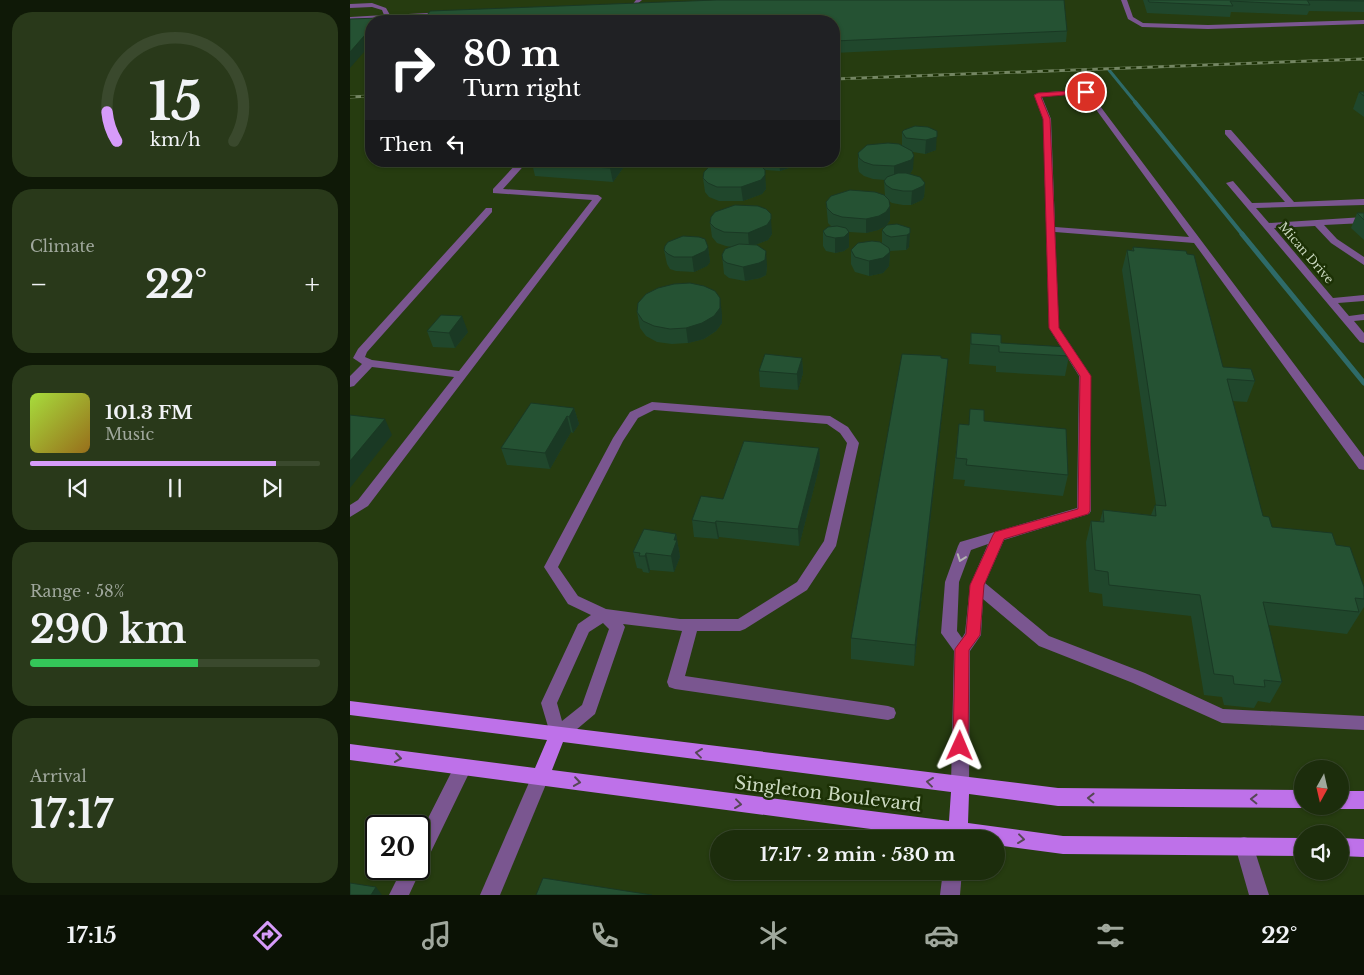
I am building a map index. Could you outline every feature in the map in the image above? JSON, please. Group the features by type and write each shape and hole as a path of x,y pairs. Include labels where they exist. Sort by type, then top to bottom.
{"main road":[{"name":"Singleton Boulevard","path":"350,708 1058,797 1294,799"},
{"path":"540,777 558,735"},
{"name":"Singleton Boulevard","path":"350,752 921,830"},
{"path":"957,830 960,786"},
{"path":"1349,800 1364,800"},
{"name":"Singleton Boulevard","path":"1005,840 1063,845 1294,847"},
{"path":"1349,847 1364,848"}],"street":[{"path":"1124,0 1130,18 1142,25 1208,27 1364,22"},
{"path":"624,5 638,3"},
{"path":"350,6 372,5 386,14"},
{"path":"350,12 424,15 451,13"},
{"path":"379,15 386,14"},
{"path":"350,19 365,17"},
{"path":"962,649 950,633 952,582 965,546 1084,511 1085,376 1054,328 1046,119 1038,95 1086,92 1364,466"},
{"path":"1228,132 1291,204"},
{"path":"350,512 364,503 598,198 496,191 518,167"},
{"name":"Mican Drive","path":"1230,183 1364,339"},
{"path":"1250,206 1364,202"},
{"path":"462,375 369,362 359,358 362,351 489,210"},
{"path":"1266,226 1364,220"},
{"path":"1317,223 1334,241 1357,255 1364,262"},
{"path":"1050,228 1196,240"},
{"path":"1331,301 1364,298"},
{"path":"1346,319 1364,318"},
{"path":"350,382 369,362"},
{"path":"604,615 583,628 549,703 558,735 589,709 617,627 604,615 573,600 552,567 617,441 634,416 652,406 830,420 844,430 853,443 831,542 802,586 740,625 690,625 604,615"},
{"path":"960,786 962,649 973,635 977,585 999,535"},
{"path":"977,585 1044,641 1139,678 1222,716 1364,723"},
{"path":"690,625 675,682 888,713"},
{"path":"430,833 463,767"},
{"path":"490,895 540,777"},
{"path":"1244,846 1260,895"},
{"path":"399,895 406,880"},
{"path":"950,895 952,880"}],"building":[{"path":"716,0 1064,0 1067,31 840,41 840,15 427,15 430,11"},
{"path":"1148,0 1307,0 1310,5 1230,1 1233,6 1149,2"},
{"path":"1308,0 1364,0 1364,1"},
{"path":"365,18 365,35 350,52 350,19"},
{"path":"915,126 928,127 937,131 937,137 926,140 906,138 902,132"},
{"path":"899,144 912,151 914,156 911,160 894,166 873,165 859,158 858,153 867,145"},
{"path":"709,167 762,167 765,170 765,175 761,180 741,187 717,187 708,183 703,178 704,172"},
{"path":"898,173 920,177 925,183 923,186 912,191 892,189 884,181 887,177"},
{"path":"850,190 875,192 884,195 889,200 890,206 886,212 879,216 866,219 842,217 833,214 827,208 826,202 831,196"},
{"path":"735,205 758,206 766,209 771,214 771,219 767,225 748,233 724,232 715,228 710,223 711,217 715,212"},
{"path":"1357,213 1364,213 1364,220"},
{"path":"897,224 910,228 910,233 891,237 882,230 887,225"},
{"path":"828,227 846,228 849,232 844,237 835,238 826,236 823,231"},
{"path":"683,236 705,239 708,247 705,251 692,257 674,257 664,250 668,242"},
{"path":"880,242 889,248 890,252 883,258 869,261 855,257 851,250 858,243"},
{"path":"739,244 757,245 766,251 765,260 743,267 727,263 723,260 722,255 725,249"},
{"path":"1133,247 1186,251 1187,254 1194,255 1223,367 1251,369 1255,381 1227,379 1263,516 1269,517 1272,527 1332,533 1336,545 1350,547 1364,587 1364,599 1355,598 1359,612 1263,602 1282,682 1264,680 1265,687 1234,684 1233,676 1214,674 1200,595 1109,585 1108,572 1095,570 1091,521 1104,522 1103,510 1156,516 1155,505 1166,506 1127,250 1134,251"},
{"path":"690,283 715,291 720,298 720,308 714,316 702,323 686,328 670,329 654,326 643,321 637,312 638,303 646,294 658,288 674,284"},
{"path":"441,315 462,316 449,333 427,331"},
{"path":"971,333 1001,335 1001,343 1068,347 1069,356 999,352 999,346 971,344"},
{"path":"765,354 802,358 797,374 759,371"},
{"path":"902,354 941,356 941,358 948,359 915,645 851,638"},
{"path":"531,403 574,408 569,417 567,416 545,453 501,448"},
{"path":"970,409 984,410 984,421 1066,429 1068,475 966,465 967,459 956,458 959,424 969,425"},
{"path":"350,415 385,419 350,461"},
{"path":"744,441 819,448 798,529 692,520 701,496 723,499"},
{"path":"644,529 676,534 674,540 677,540 671,556 646,553 645,556 639,556 640,553 633,552"},
{"path":"543,878 652,895 536,895"},
{"path":"350,883 376,887 371,895 350,895"}],"waterway":[{"path":"1109,70 1136,103"},
{"path":"1135,102 1243,235"},
{"path":"1242,234 1364,383"}],"railway":[{"path":"840,79 1364,59"},
{"path":"350,97 365,96"}],"route":[{"path":"960,746 962,649 973,635 977,585 999,535 1084,511 1085,376 1054,328 1046,119 1038,95 1086,92"}]}
